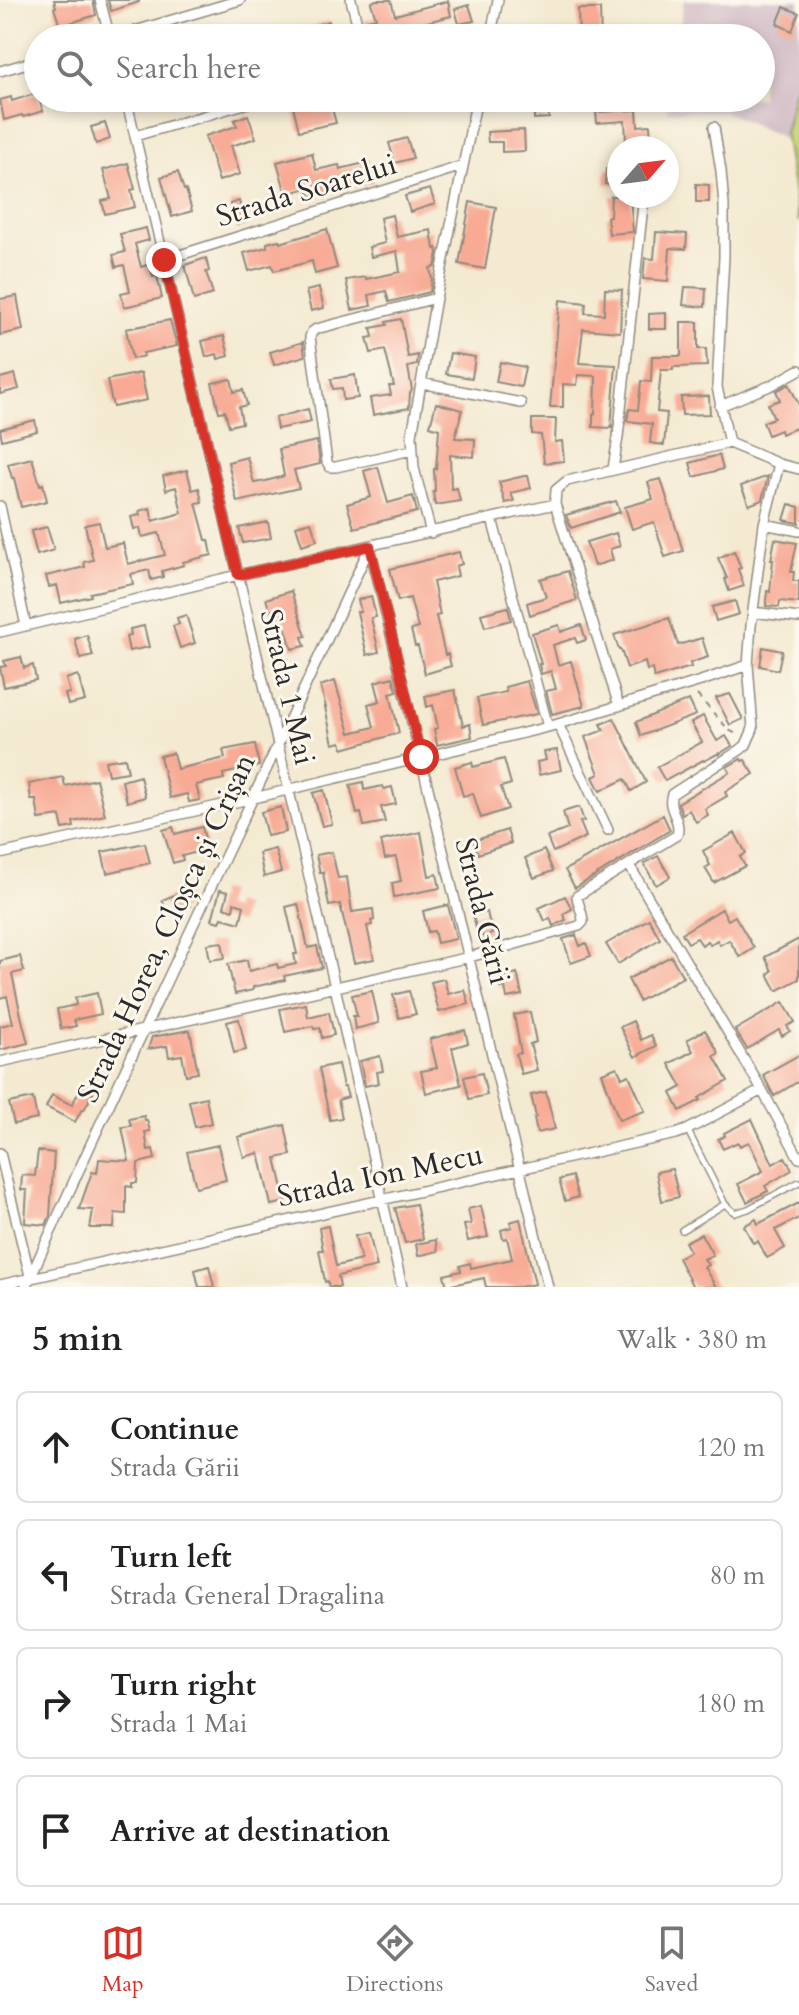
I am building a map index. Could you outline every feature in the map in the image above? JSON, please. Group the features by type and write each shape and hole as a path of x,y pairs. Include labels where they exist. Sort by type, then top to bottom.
{"street":[{"path":"100,0 106,24"},
{"path":"158,24 240,0"},
{"path":"351,0 357,24"},
{"path":"493,24 498,0"},
{"path":"0,71 24,64"},
{"name":"Strada 1 Mai","path":"129,112 335,987 402,1287"},
{"path":"135,136 217,112"},
{"path":"431,533 414,468 412,435 474,112"},
{"path":"714,127 724,205 717,387 729,443"},
{"name":"Strada Soarelui","path":"164,260 462,166"},
{"path":"613,469 643,208"},
{"path":"412,450 330,467 310,337 316,329 436,298"},
{"path":"720,406 772,385 799,370"},
{"path":"421,383 521,403"},
{"path":"619,706 555,504 554,496 560,485 613,469 729,443 799,469"},
{"path":"0,1062 470,957 579,926 583,915 577,896 677,835 677,818 669,800 672,794 749,741 753,729 748,665 753,612 764,524 779,464"},
{"path":"0,632 555,504"},
{"path":"0,506 26,626"},
{"path":"492,519 553,726 608,830"},
{"path":"764,524 799,531"},
{"name":"Strada Horea, Cloșca și Crișan","path":"29,1284 142,1030 278,748 370,546"},
{"name":"Strada Gării","path":"370,546 548,1287"},
{"path":"753,612 799,618"},
{"path":"0,854 254,798 553,726 748,665"},
{"path":"629,865 799,1158"},
{"name":"Strada Ion Mecu","path":"0,1285 29,1284 687,1130 762,1090"},
{"path":"0,1153 29,1284"}],"lane":[{"path":"687,1130 725,1204 735,1213 799,1182"},
{"path":"682,1230 725,1204"}],"path":[{"path":"689,685 729,730 749,741"}],"shaded area":[{"path":"684,0 799,0 799,89 786,139 725,112 775,112 775,24 680,24"}],"green space":[{"path":"799,74 799,222 784,133"}],"building":[{"path":"54,0 93,0 96,15 59,24"},
{"path":"108,0 139,0 139,2 111,11"},
{"path":"391,0 395,15 448,1 451,16 419,24 365,24 364,21 376,18 371,3"},
{"path":"469,5 474,21 459,24 455,9"},
{"path":"784,7 799,13 792,31 777,24"},
{"path":"578,9 600,9 601,24 579,24"},
{"path":"11,97 12,101 24,97 24,112 40,112 4,120 0,100"},
{"path":"294,112 333,112 336,123 299,131"},
{"path":"534,112 549,112 549,118 534,119"},
{"path":"596,112 637,112 638,126 650,125 651,136 626,136 625,121 597,123"},
{"path":"248,115 256,138 231,146 240,174 219,181 205,136 237,126 234,120"},
{"path":"105,123 110,139 96,144 91,127"},
{"path":"524,130 525,151 502,152 502,142 488,142 487,132"},
{"path":"407,138 413,158 395,163 389,143"},
{"path":"312,153 316,170 339,165 340,169 369,162 374,183 310,197 308,188 286,194 277,162"},
{"path":"128,163 135,189 131,190 135,207 105,214 102,201 111,199 103,170"},
{"path":"178,172 192,211 172,217 161,177"},
{"path":"696,184 709,185 709,202 696,202"},
{"path":"430,189 435,204 410,212 405,196"},
{"path":"239,201 245,222 237,225 230,204"},
{"path":"470,202 496,207 485,269 459,264"},
{"path":"610,208 631,208 633,232 609,234 607,217 610,216"},
{"path":"392,215 397,237 431,230 434,249 437,248 438,253 435,267 430,268 430,292 389,302 386,291 369,295 371,306 352,310 346,280 400,272 397,251 371,257 369,247 385,243 380,218"},
{"path":"146,228 149,240 135,244 141,267 150,264 153,277 157,276 162,298 124,307 121,293 130,291 124,265 116,267 113,255 125,252 120,234"},
{"path":"327,229 337,268 315,274 312,261 274,271 272,265 249,271 244,253 267,247 267,243 279,240 280,243"},
{"path":"656,232 687,234 686,249 670,248 668,281 643,279 645,258 654,259"},
{"path":"206,258 209,271 206,272 213,294 194,300 185,265"},
{"path":"685,287 706,288 705,307 683,305"},
{"path":"319,288 324,308 311,311 306,291"},
{"path":"605,289 622,290 620,332 583,329 579,363 616,365 611,428 593,427 596,376 578,375 577,385 563,384 563,407 550,407 560,300 586,303 585,313 604,314"},
{"path":"17,296 23,330 0,335 0,299"},
{"path":"666,313 666,329 649,329 649,314"},
{"path":"401,319 408,357 418,355 417,365 408,367 412,390 409,408 373,415 370,398 391,395 389,386 394,386 385,350 371,353 367,338 373,337 371,328"},
{"path":"170,320 177,346 143,353 144,356 132,359 126,329"},
{"path":"681,322 698,322 698,349 706,349 707,366 661,370 657,412 667,413 664,445 650,443 652,424 627,421 629,409 638,410 641,381 651,382 652,356 681,356"},
{"path":"224,336 229,356 218,359 217,354 206,357 202,341"},
{"path":"303,342 305,356 274,365 270,352"},
{"path":"450,353 475,357 472,378 446,374"},
{"path":"500,362 525,367 521,387 496,382"},
{"path":"141,373 147,400 113,407 107,380"},
{"path":"15,374 19,389 0,394 0,378"},
{"path":"355,375 358,398 343,400 342,388 333,389 331,379"},
{"path":"231,379 234,392 243,390 247,405 239,407 242,423 229,426 225,411 219,412 212,383"},
{"path":"789,384 799,405 799,427 768,435 763,422 774,418 768,404 780,400 776,391"},
{"path":"709,396 710,414 682,415 681,397"},
{"path":"436,403 462,410 455,438 475,439 474,457 450,455 451,489 457,488 460,501 435,505 434,469 439,429 430,426"},
{"path":"308,409 311,422 277,429 275,418"},
{"path":"532,419 556,419 555,442 562,441 564,461 544,463 541,435 532,434"},
{"path":"35,420 37,431 2,440 0,429"},
{"path":"317,441 320,464 294,470 299,488 237,502 228,462 247,457 254,483 266,481 284,476 279,449"},
{"path":"719,455 723,469 694,477 690,463"},
{"path":"32,458 47,501 21,507 8,464"},
{"path":"378,467 388,503 413,496 417,512 354,528 347,504 371,497 364,471"},
{"path":"187,470 192,490 199,488 202,502 196,503 212,555 183,562 184,565 162,571 163,577 151,580 149,570 131,574 133,584 61,603 57,585 49,587 46,576 85,567 84,562 93,560 85,525 99,522 105,547 123,543 128,564 165,555 159,533 142,537 140,528 134,529 131,517 150,508 153,521 182,513 176,487 166,490 163,476"},
{"path":"528,476 531,488 511,493 514,501 505,503 499,482"},
{"path":"768,476 762,500 749,505 741,486"},
{"path":"661,479 683,551 665,557 654,522 632,529 625,507 653,499 648,482"},
{"path":"616,501 620,512 571,528 566,515"},
{"path":"789,504 799,507 799,523 784,520"},
{"path":"268,522 271,538 243,543 239,528"},
{"path":"311,522 317,540 302,545 296,526"},
{"path":"47,527 54,550 37,555 31,531"},
{"path":"616,533 620,546 610,549 613,560 594,566 586,542"},
{"path":"775,539 797,543 791,572 794,572 793,581 799,581 799,603 780,601 779,607 766,606"},
{"path":"734,551 744,586 729,591 718,558"},
{"path":"459,552 462,564 456,566 458,576 433,582 440,615 436,616 445,655 448,654 451,666 425,674 411,630 418,628 410,598 398,601 390,569"},
{"path":"568,571 577,600 530,615 527,603 546,597 540,579"},
{"path":"291,591 306,636 302,637 305,646 292,649 282,617 277,608 270,611 266,599"},
{"path":"371,596 376,617 371,618 379,652 367,655 357,612 361,612 358,600"},
{"path":"735,601 739,614 716,621 712,607"},
{"path":"508,607 511,620 485,627 481,614"},
{"path":"186,615 195,643 180,648 173,626 179,624 177,618"},
{"path":"669,618 678,645 702,638 708,657 690,663 691,667 654,678 652,669 647,670 645,662 627,668 614,635"},
{"path":"559,625 561,632 581,625 586,640 577,643 575,638 553,645 558,665 571,661 584,706 552,714 546,691 556,689 551,671 541,674 532,633"},
{"path":"144,626 149,647 129,651 126,637 131,635 130,629"},
{"path":"87,635 93,656 80,659 75,639"},
{"path":"763,647 782,651 778,670 760,666"},
{"path":"21,657 24,668 33,665 36,680 4,687 0,667 6,666 4,661"},
{"path":"78,675 85,701 68,705 65,694 70,693 66,679"},
{"path":"393,677 397,691 390,693 399,733 343,749 341,742 333,744 320,686 335,681 350,733 374,727 368,704 380,701 375,682"},
{"path":"527,681 537,714 483,725 477,698 506,692 505,687"},
{"path":"455,690 463,726 470,724 472,737 437,745 434,729 438,728 433,705 427,707 425,696"},
{"path":"730,694 743,719 730,725 716,698"},
{"path":"689,700 696,715 641,736 636,722"},
{"path":"703,716 717,741 726,736 732,746 665,781 657,767 702,742 691,723"},
{"path":"614,718 646,782 631,791 625,779 600,791 593,777 599,774 585,737 604,730 601,724"},
{"path":"255,744 259,766 223,774 224,779 196,785 200,800 189,802 187,794 170,798 160,756 173,753 177,769 225,758 223,750"},
{"path":"557,750 561,770 539,775 537,762 546,760 544,752"},
{"path":"125,758 128,772 108,775 105,761"},
{"path":"504,759 511,784 501,787 508,809 481,818 473,793 463,796 455,767 472,762 473,767"},
{"path":"741,759 754,774 725,792 727,796 705,809 708,815 696,822 689,810 682,814 678,803 730,772 727,767"},
{"path":"140,776 145,797 127,802 122,781"},
{"path":"63,777 65,786 96,779 105,815 73,822 74,827 63,829 60,816 39,819 36,800 31,800 29,784"},
{"path":"363,782 364,790 392,787 396,804 381,807 385,822 364,826 361,813 357,814 350,785"},
{"path":"324,790 332,824 322,826 313,793"},
{"path":"281,807 286,832 267,836 261,812"},
{"path":"579,807 584,821 580,822 586,837 553,852 547,837 568,829 563,812"},
{"path":"663,815 670,830 575,888 565,870"},
{"path":"173,827 175,834 202,827 208,849 182,856 183,860 173,863 163,830"},
{"path":"507,830 511,843 478,854 473,841"},
{"path":"421,832 429,876 437,874 440,888 394,897 392,883 401,881 396,857 385,859 381,841"},
{"path":"735,833 746,853 740,857 745,866 714,883 705,868 710,865 703,851"},
{"path":"145,843 150,863 107,873 102,852"},
{"path":"275,849 281,872 264,877 259,853"},
{"path":"544,850 553,871 534,878 525,858"},
{"path":"332,852 338,878 347,877 352,912 373,909 374,920 371,921 372,925 367,926 374,959 354,963 340,904 329,906 323,872 320,873 316,855"},
{"path":"658,856 670,877 656,885 644,864"},
{"path":"220,890 228,892 224,907 233,910 234,903 244,906 240,923 222,918 220,922 212,920"},
{"path":"184,891 190,906 168,914 162,900"},
{"path":"565,896 572,909 563,914 566,920 553,926 550,918 545,921 539,908"},
{"path":"298,904 308,948 317,946 322,968 284,976 285,980 235,994 228,964 247,960 249,971 277,964 278,968 296,964 294,954 297,954 286,907"},
{"path":"448,905 456,939 437,943 434,931 428,932 423,911"},
{"path":"722,909 728,920 735,916 754,948 740,957 729,940 720,945 717,940 710,945 707,941 702,945 697,938 688,943 682,933"},
{"path":"487,912 492,934 478,937 473,915"},
{"path":"649,919 660,939 618,964 606,944"},
{"path":"576,935 580,946 586,943 591,956 571,963 563,939"},
{"path":"799,939 799,979 777,991 768,974 772,971 765,957"},
{"path":"222,942 225,958 210,960 207,944"},
{"path":"20,956 24,971 12,974 28,1043 0,1050 0,1026 13,1023 7,996 0,998 0,961"},
{"path":"671,956 683,977 639,1001 628,979"},
{"path":"517,973 522,995 507,998 505,987 500,988 498,978"},
{"path":"444,979 448,994 465,990 469,1004 439,1012 431,982"},
{"path":"372,991 379,1023 355,1029 353,1016 357,1016 352,995"},
{"path":"409,991 416,1014 399,1018 393,995"},
{"path":"97,993 101,1014 74,1020 76,1026 61,1029 57,1009 76,1005 75,998"},
{"path":"783,1002 795,1022 787,1026 790,1031 782,1036 779,1030 747,1049 735,1030"},
{"path":"306,1004 308,1017 329,1012 334,1035 322,1038 320,1028 314,1029 313,1026 285,1032 280,1009"},
{"path":"530,1012 536,1042 530,1044 537,1070 521,1074 516,1054 521,1053 514,1015"},
{"path":"239,1019 246,1050 234,1053 227,1022"},
{"path":"633,1021 641,1040 651,1035 656,1046 635,1057 620,1027"},
{"path":"190,1030 198,1073 186,1075 182,1055 169,1057 167,1046 148,1049 152,1037"},
{"path":"465,1030 468,1043 452,1048 461,1085 426,1093 421,1071 437,1068 430,1039"},
{"path":"705,1030 719,1053 714,1056 728,1081 680,1111 671,1093 682,1087 669,1064 693,1051 687,1040"},
{"path":"799,1055 799,1081 774,1096 763,1075"},
{"path":"380,1056 383,1071 377,1072 379,1083 365,1086 360,1061"},
{"path":"338,1064 348,1097 338,1100 342,1118 330,1120 319,1068"},
{"path":"617,1067 622,1078 629,1075 645,1111 619,1120 602,1073"},
{"path":"482,1073 487,1095 469,1099 464,1077"},
{"path":"83,1083 95,1089 75,1122 46,1107 52,1095 72,1105"},
{"path":"546,1092 555,1129 537,1133 531,1095"},
{"path":"206,1097 211,1123 195,1127 189,1101"},
{"path":"33,1098 37,1119 14,1124 9,1103"},
{"path":"144,1116 150,1131 145,1132 148,1150 153,1149 155,1159 138,1163 137,1183 132,1183 132,1187 126,1186 126,1214 115,1213 114,1228 90,1228 93,1210 79,1209 92,1172 97,1173 99,1159 129,1161 122,1127 131,1126 129,1119"},
{"path":"752,1119 773,1164 785,1157 792,1170 765,1186 768,1191 747,1202 738,1184 763,1171 749,1142 740,1146 738,1142 723,1149 718,1139"},
{"path":"285,1125 291,1155 276,1158 286,1202 271,1205 259,1153 244,1157 238,1137"},
{"path":"218,1145 226,1180 196,1187 187,1152"},
{"path":"38,1151 54,1153 50,1216 46,1225 25,1223 27,1190 21,1190 22,1175 35,1176"},
{"path":"672,1169 679,1197 662,1201 656,1172"},
{"path":"572,1176 578,1197 565,1201 559,1180"},
{"path":"799,1203 799,1218 775,1230 785,1248 767,1258 758,1241 753,1243 744,1226 756,1219 758,1224"},
{"path":"416,1204 423,1239 405,1243 395,1208"},
{"path":"481,1206 488,1237 468,1241 464,1225 471,1224 468,1209"},
{"path":"520,1219 535,1284 486,1287 484,1278 447,1286 444,1275 461,1271 460,1266 470,1263 471,1268 512,1259 507,1238 503,1239 501,1230 512,1227 510,1222"},
{"path":"328,1226 336,1266 361,1260 355,1236 369,1233 377,1267 338,1276 340,1287 329,1287 328,1281 325,1282 319,1250 323,1250 319,1228"},
{"path":"701,1234 713,1255 704,1259 708,1265 704,1267 716,1287 693,1287 678,1258 690,1251 685,1242"},
{"path":"436,1240 438,1251 418,1256 416,1244"},
{"path":"209,1266 214,1287 199,1287 195,1270"}],"route":[{"path":"164,260 238,575 370,546 421,757"}]}
